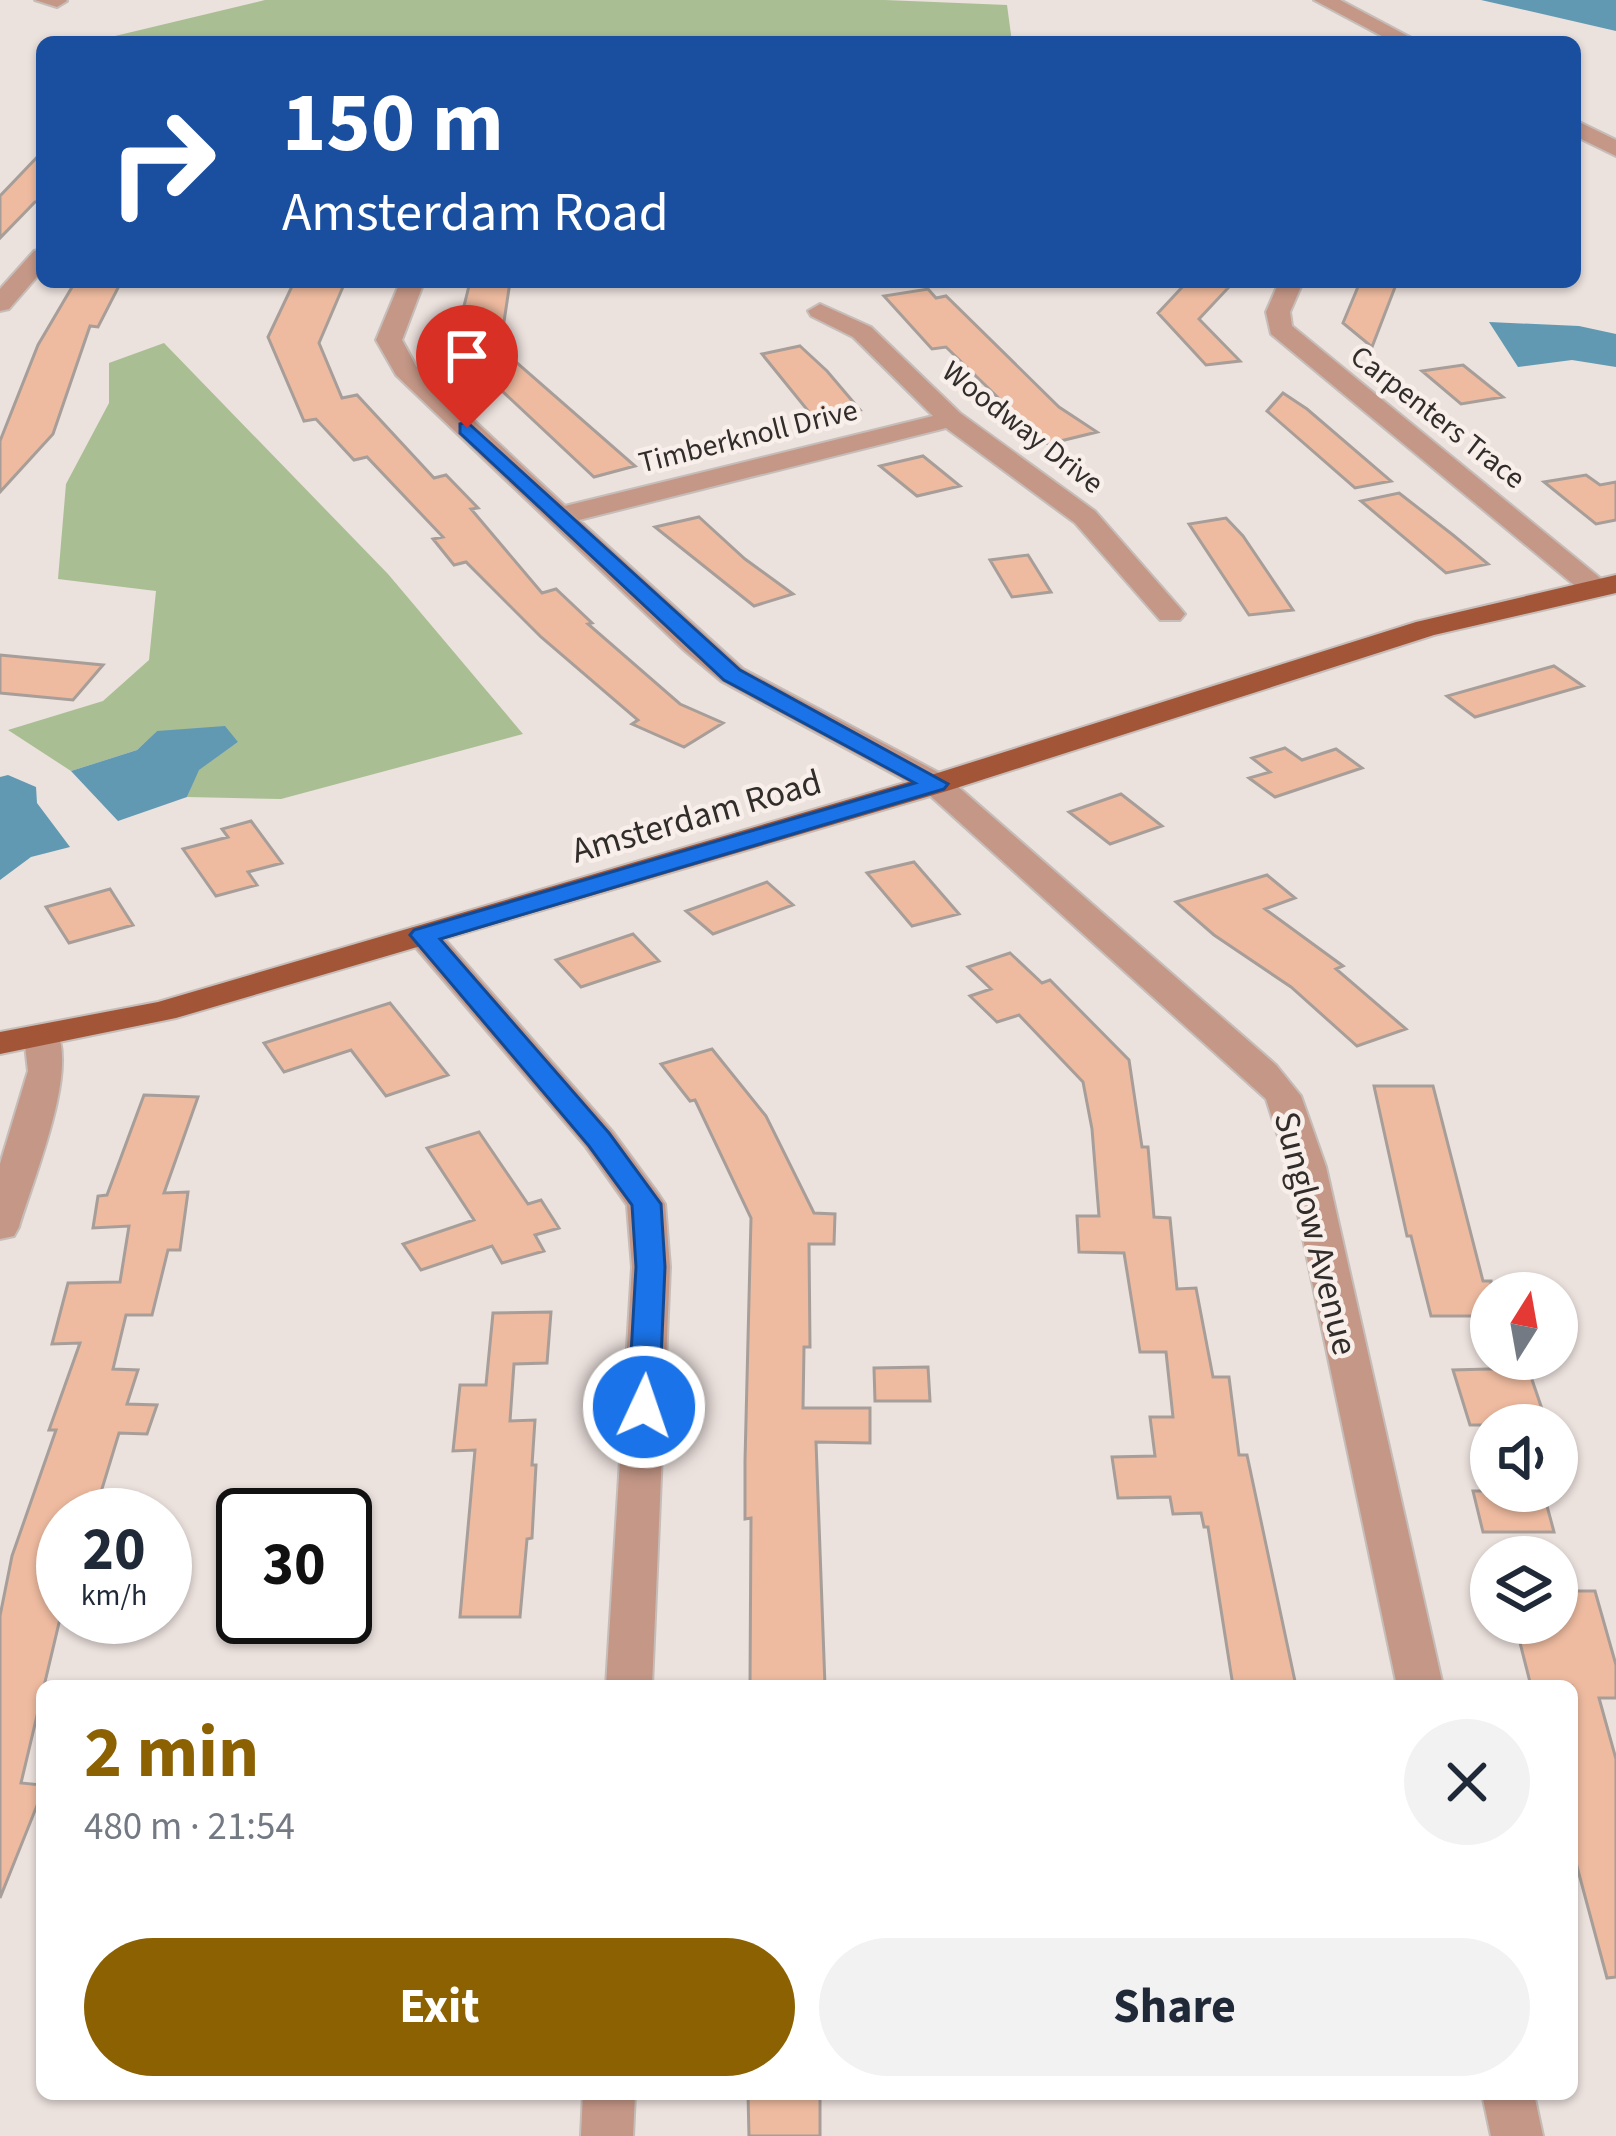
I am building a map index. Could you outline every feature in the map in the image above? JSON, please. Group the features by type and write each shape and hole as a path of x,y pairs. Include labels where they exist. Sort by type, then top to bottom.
{"main road":[{"name":"Amsterdam Road","path":"0,1043 164,1010 936,784 1426,628 1605,586"}],"street":[{"path":"45,0 57,1"},
{"path":"1324,0 1397,36"},
{"path":"1581,131 1616,149"},
{"path":"0,304 36,263"},
{"name":"Sunglow Avenue","path":"409,288 390,350 405,370 560,516 732,675 936,784 1263,1072 1283,1096 1307,1167 1419,1680"},
{"name":"Carpenters Trace","path":"1288,288 1278,312 1280,329 1605,586"},
{"name":"Woodway Drive","path":"820,311 862,332 952,419 1085,518 1170,614"},
{"name":"Timberknoll Drive","path":"560,516 952,419"},
{"path":"423,935 599,1139 646,1204 651,1267 629,1680"},
{"path":"0,1227 46,1071 42,1036"},
{"path":"607,2136 609,2100"},
{"path":"1509,2100 1517,2136"}],"green space":[{"path":"265,0 885,0 1007,5 1011,36 115,36"},
{"path":"164,343 388,574 523,734 281,799 187,797 198,770 238,742 157,731 137,750 71,771 8,730 103,701 149,660 156,591 58,579 66,484 109,403 109,363"}],"water":[{"path":"1481,0 1616,0 1616,31"},
{"path":"1489,322 1579,326 1616,334 1616,367 1572,360 1518,367"},
{"path":"225,726 238,742 199,770 187,797 118,821 71,771 137,750 157,731"},
{"path":"8,775 36,787 37,803 70,847 31,857 0,880 0,777"}],"building":[{"path":"36,158 36,202 0,238 0,196"},
{"path":"71,288 118,288 98,327 90,326 53,434 0,492 0,441 38,345"},
{"path":"291,288 342,288 319,343 342,398 357,395 434,478 446,475 478,508 471,509 542,593 556,589 592,623 588,624 680,704 723,723 684,747 632,724 638,720 541,637 466,562 454,565 433,539 443,537 367,457 354,460 316,419 304,421 268,337"},
{"path":"468,288 509,288 500,348 635,466 594,477 454,346"},
{"path":"1181,288 1228,288 1199,319 1240,361 1206,365 1158,313"},
{"path":"1358,288 1395,288 1372,347 1343,323"},
{"path":"928,289 936,298 946,296 1059,407 1097,432 1048,444 1014,417 1018,417 946,347 932,349 884,296"},
{"path":"800,346 860,410 813,417 762,354"},
{"path":"1463,365 1503,397 1461,404 1422,371"},
{"path":"1283,393 1391,481 1355,488 1267,411"},
{"path":"923,456 960,486 917,496 880,466"},
{"path":"1586,475 1600,485 1616,482 1616,520 1596,524 1544,482"},
{"path":"1399,493 1488,564 1446,573 1361,501"},
{"path":"699,517 793,594 754,606 655,527"},
{"path":"1226,518 1293,610 1249,615 1189,524"},
{"path":"1028,555 1051,592 1012,597 990,560"},
{"path":"0,655 103,665 73,700 0,693"},
{"path":"1554,666 1583,686 1475,717 1447,696"},
{"path":"1285,748 1302,760 1336,749 1362,768 1275,797 1249,778 1270,772 1252,758"},
{"path":"1121,794 1162,826 1110,844 1069,812"},
{"path":"251,821 282,863 248,872 257,885 216,896 183,849 228,837 222,829"},
{"path":"914,862 959,914 912,926 867,873"},
{"path":"1267,875 1295,898 1265,909 1343,966 1336,969 1406,1029 1357,1046 1291,987 1214,935 1176,902"},
{"path":"767,882 793,905 713,934 686,911"},
{"path":"110,889 133,925 69,943 46,907"},
{"path":"633,934 659,961 581,987 556,960"},
{"path":"1010,953 1042,983 1050,980 1129,1060 1142,1147 1148,1147 1154,1217 1170,1218 1177,1289 1196,1288 1213,1377 1229,1377 1239,1455 1247,1455 1295,1680 1232,1680 1208,1527 1201,1513 1173,1514 1170,1497 1118,1498 1112,1457 1155,1456 1150,1417 1173,1417 1166,1352 1140,1352 1124,1253 1079,1252 1077,1216 1099,1216 1083,1082 1019,1015 997,1022 970,996 991,989 968,967"},
{"path":"390,1003 448,1075 386,1096 351,1050 284,1072 264,1043"},
{"path":"712,1049 766,1116 814,1213 835,1214 834,1244 809,1244 810,1347 804,1347 803,1408 870,1408 870,1443 816,1442 825,1680 750,1680 751,1518 745,1519 745,1461 751,1218 695,1100 690,1101 661,1064"},
{"path":"1374,1086 1433,1086 1481,1272 1470,1272 1470,1316 1431,1316 1411,1236 1407,1236"},
{"path":"144,1095 198,1097 164,1193 188,1192 180,1250 168,1250 152,1315 126,1315 113,1369 138,1370 127,1404 157,1405 147,1434 119,1433 102,1488 36,1488 36,1644 54,1644 45,1680 36,1680 36,1720 21,1783 36,1784 36,1808 0,1898 0,1616 12,1556 80,1343 52,1344 68,1283 120,1282 129,1226 93,1228 98,1196 107,1195"},
{"path":"479,1132 528,1204 541,1200 559,1228 535,1235 544,1251 502,1263 492,1246 421,1270 403,1244 474,1220 427,1148"},
{"path":"551,1312 547,1363 514,1364 510,1421 535,1420 532,1538 527,1539 520,1617 460,1617 475,1450 453,1451 460,1385 486,1385 493,1313"},
{"path":"928,1367 930,1401 875,1401 874,1368"},
{"path":"1453,1370 1470,1370 1470,1380 1532,1380 1540,1404 1470,1404 1470,1425"},
{"path":"1478,1512 1549,1512 1554,1532 1483,1532"},
{"path":"1578,1591 1595,1591 1616,1665 1616,1698 1599,1698 1616,1759 1616,1977 1607,1978 1578,1870 1578,1680 1529,1680 1520,1644 1578,1644"},
{"path":"748,2100 820,2100 820,2136 749,2136"}],"route":[{"path":"467,428 732,675 936,784 423,935 599,1139 646,1204 651,1267 644,1407"}]}
